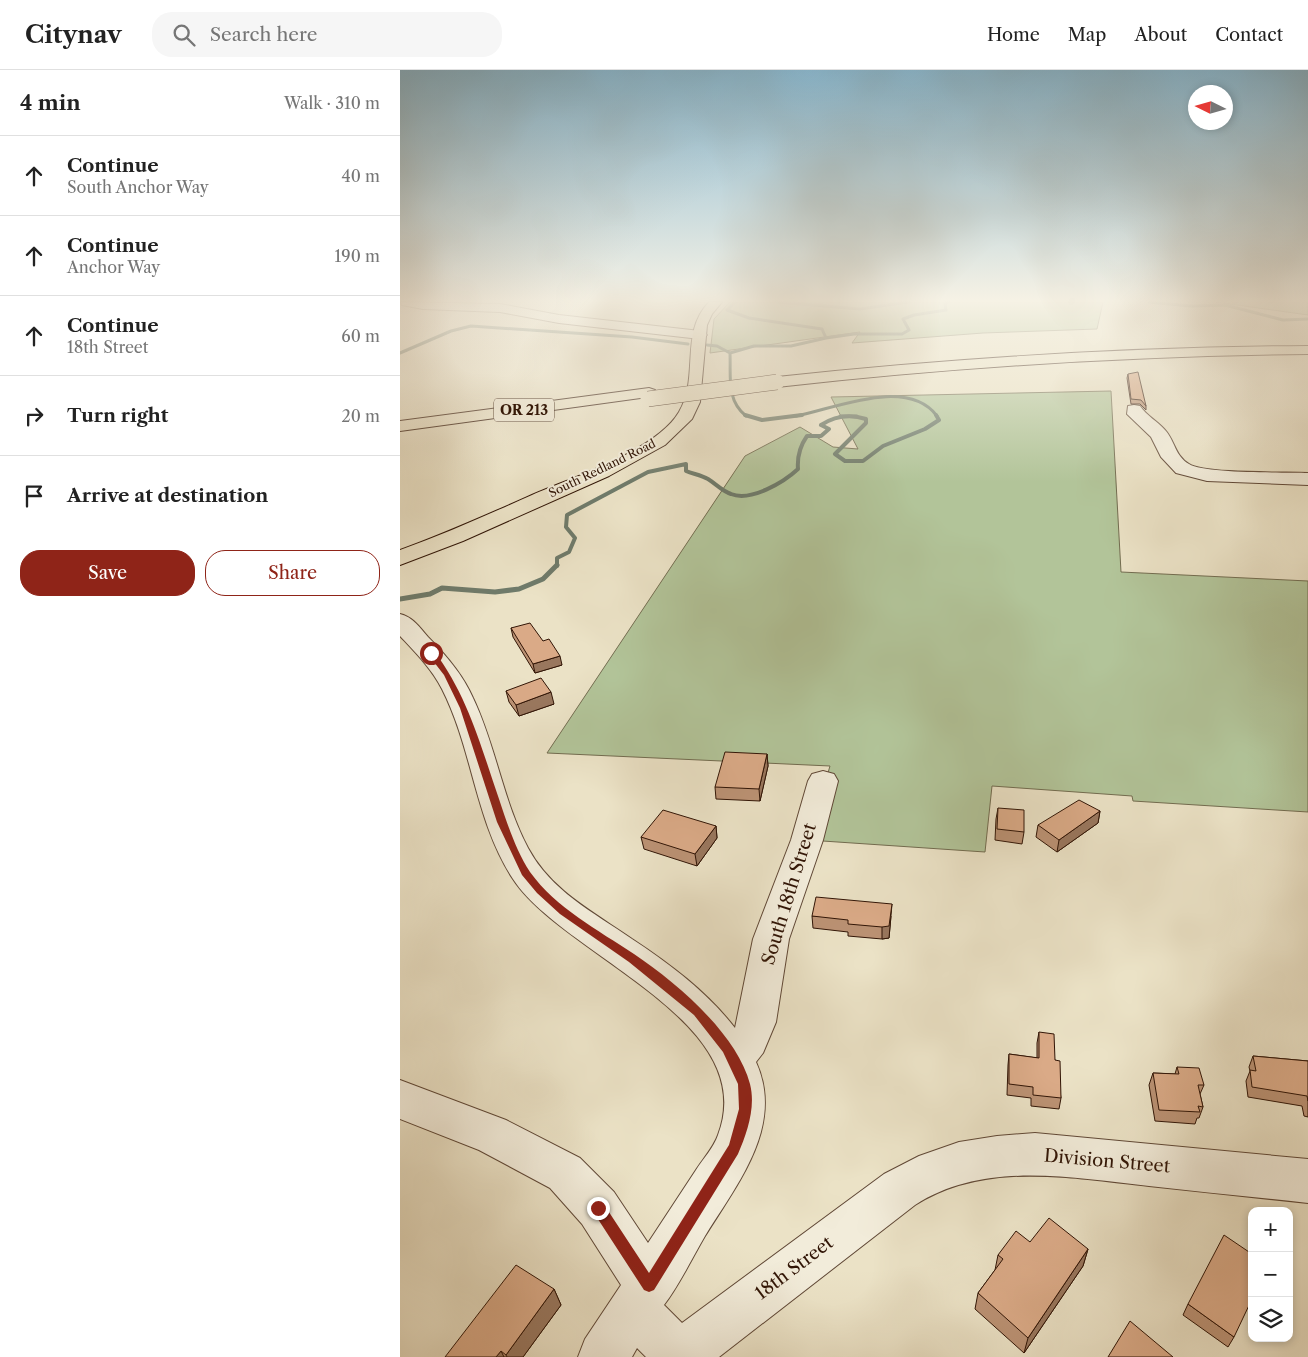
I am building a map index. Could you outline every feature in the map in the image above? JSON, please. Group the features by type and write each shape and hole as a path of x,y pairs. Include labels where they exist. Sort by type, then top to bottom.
{"main road":[{"name":"South Redland Road","path":"400,558 611,466 647,448 668,434 686,416 691,404 696,362"},
{"name":"OR 213","path":"400,426 920,362"},
{"name":"OR 213","path":"777,379 983,362"},
{"name":"OR 213","path":"400,433 648,396"}],"street":[{"path":"1134,410 1135,414 1159,434 1170,457 1183,469 1208,474 1308,479"},
{"path":"403,625 431,653 448,675 464,708 502,822 526,873 540,891 563,911 633,959 698,1011 719,1036 733,1060 745,1090 745,1109 740,1136 726,1164 603,1357"},
{"name":"South 18th Street","path":"733,1060 749,1041 757,1022 771,940 807,840 823,782"},
{"path":"400,1099 450,1120 491,1134 565,1173 598,1208 641,1297 680,1357"},
{"name":"Division Street","path":"910,1182 935,1171 961,1164 1009,1155 1035,1154 1308,1180"},
{"name":"18th Street","path":"680,1357 770,1285 910,1182"}],"green space":[{"path":"1111,391 1121,572 1308,581 1308,812 1133,801 1132,796 992,786 985,852 808,840 830,766 547,753 745,456 800,427 833,447 858,449 831,397"}],"building":[{"path":"1138,372 1146,406 1141,400 1131,399 1128,374"},
{"path":"530,623 543,641 549,639 560,656 533,664 511,628"},
{"path":"541,678 551,692 516,705 506,691"},
{"path":"725,752 767,754 759,789 715,787"},
{"path":"1079,800 1100,811 1059,840 1038,825"},
{"path":"998,808 1024,810 1024,832 997,829"},
{"path":"663,810 716,826 695,854 641,837"},
{"path":"816,897 892,904 889,926 848,924 848,920 812,916"},
{"path":"1039,1032 1054,1034 1055,1060 1060,1061 1061,1098 1033,1095 1033,1087 1009,1084 1009,1054 1039,1058"},
{"path":"1253,1056 1308,1061 1308,1101 1307,1096 1252,1087 1250,1070 1256,1071"},
{"path":"1177,1067 1199,1068 1204,1085 1198,1085 1203,1107 1198,1106 1200,1112 1159,1110 1153,1073 1179,1074"},
{"path":"1049,1218 1088,1249 1028,1338 978,1293 1003,1259 998,1255 1016,1231 1030,1242"},
{"path":"1224,1235 1248,1251 1248,1307 1234,1337 1188,1304"},
{"path":"516,1265 554,1289 506,1355 501,1351 496,1357 445,1357"},
{"path":"1130,1321 1173,1357 1108,1357"}],"waterway":[{"path":"730,362 732,395 735,403 745,415"},
{"path":"798,416 849,402 889,397 908,398 924,404 936,415"},
{"path":"745,415 762,420 798,416"},
{"path":"798,416 802,415"},
{"path":"848,416 866,419 866,423 835,454 845,461 863,461 883,446 925,429 939,420 936,415"},
{"path":"840,416 848,416"},
{"path":"557,565 557,558 569,552 575,538 566,527 567,515 648,472 686,464 686,471 703,476 728,493 739,496 757,493 776,485 798,469 799,451 807,436 821,436 829,429 821,425 837,418 848,416"},
{"path":"848,416 857,416"},
{"path":"400,599 430,594 442,588 495,592 519,589 543,579 557,565"}],"route":[{"path":"431,653 453,683 464,708 483,770 502,822 526,873 540,891 563,911 633,959 698,1011 719,1036 744,1084 745,1109 740,1136 734,1150 649,1285 598,1208"}]}
